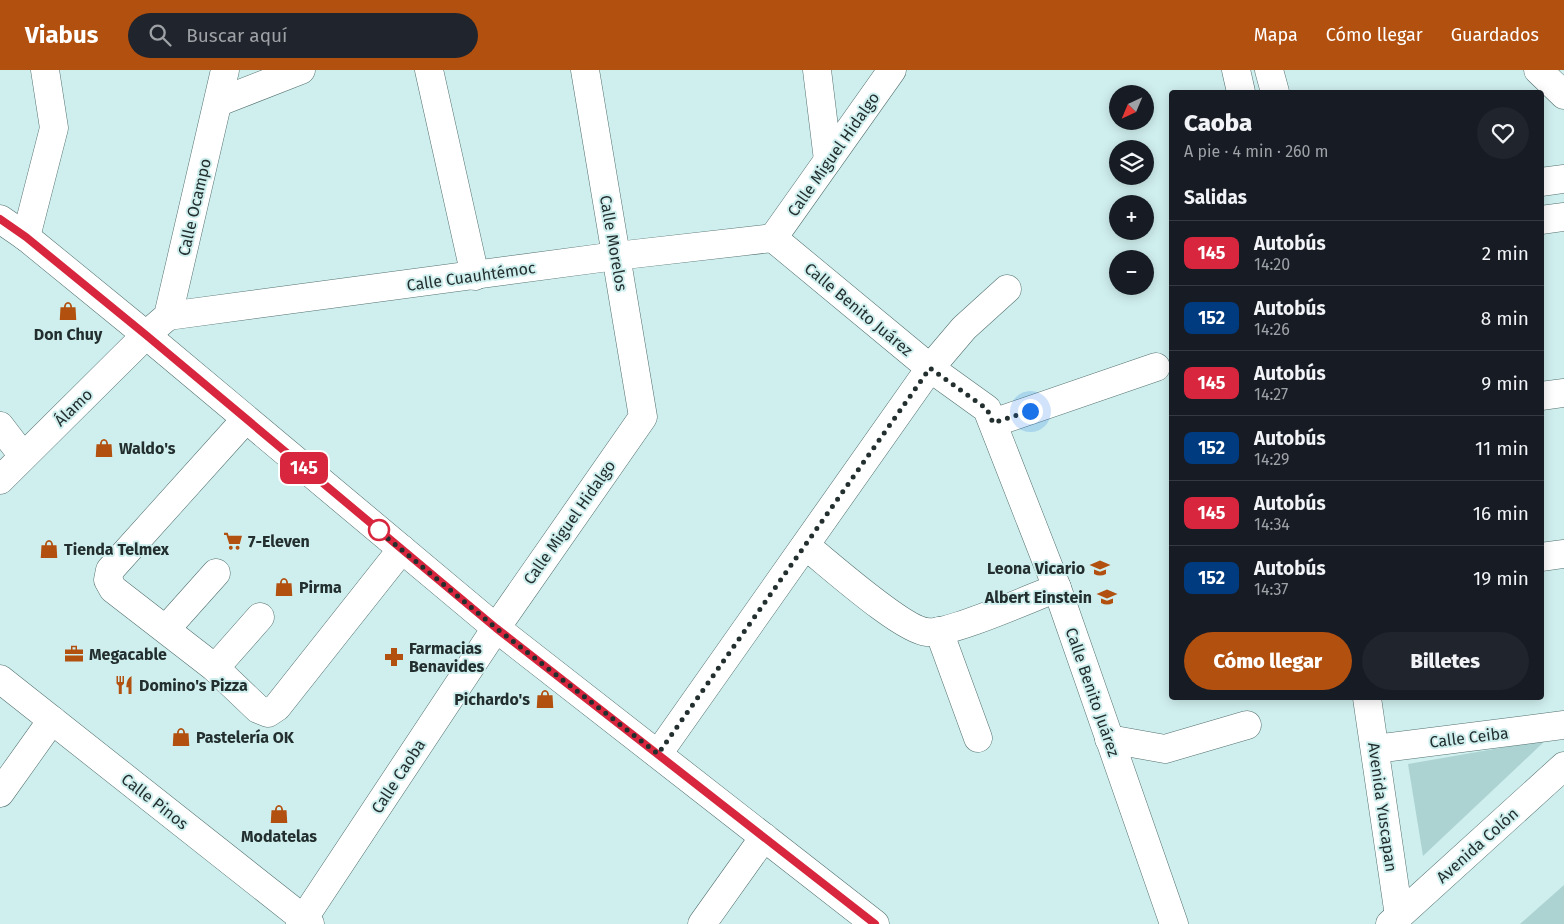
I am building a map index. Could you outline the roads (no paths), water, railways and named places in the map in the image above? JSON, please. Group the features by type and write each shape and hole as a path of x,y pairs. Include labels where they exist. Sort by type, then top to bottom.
{"street":[{"path":"26,237 54,128 45,70"},
{"name":"Calle Ocampo","path":"168,316 225,70"},
{"path":"218,102 301,70"},
{"path":"429,70 475,276"},
{"name":"Calle Morelos","path":"584,70 643,417"},
{"path":"817,70 828,160"},
{"name":"Calle Miguel Hidalgo","path":"773,238 892,70"},
{"path":"1236,70 1241,90"},
{"path":"1270,70 1275,90"},
{"path":"1538,70 1564,95"},
{"path":"1544,182 1564,180"},
{"path":"1544,220 1564,217"},
{"path":"0,219 26,237 146,335 245,420 496,628 875,924"},
{"name":"Calle Cuauhtémoc","path":"168,316 616,256 773,238"},
{"name":"Calle Benito Juárez","path":"773,238 930,368 987,409 1057,588 1174,924"},
{"path":"658,754 930,368 964,328 1006,289"},
{"path":"146,335 168,316"},
{"name":"Álamo","path":"0,480 22,456 146,335"},
{"path":"993,423 1156,367"},
{"path":"1544,396 1564,393"},
{"name":"Calle Miguel Hidalgo","path":"496,628 643,417"},
{"path":"245,420 110,570 108,580 113,589 215,668 258,709 263,712 273,711 402,549"},
{"path":"0,426 22,456"},
{"path":"806,546 905,625 927,632 949,629 1057,588"},
{"path":"1544,557 1564,554"},
{"path":"166,629 216,573"},
{"path":"215,668 260,617"},
{"name":"Calle Caoba","path":"305,922 496,628"},
{"path":"938,631 978,738"},
{"name":"Calle Pinos","path":"0,679 305,922"},
{"name":"Avenida Yuscapan","path":"1367,700 1375,749 1395,920"},
{"path":"0,794 52,720"},
{"path":"1109,739 1165,749 1247,725"},
{"name":"Calle Ceiba","path":"1375,749 1564,725"},
{"name":"Avenida Colón","path":"1395,920 1564,766"},
{"path":"702,924 764,837"}],"place":[{"name":"Don Chuy","path":"68,311"},
{"name":"Waldo's","path":"104,448"},
{"name":"7-Eleven","path":"233,541"},
{"name":"Tienda Telmex","path":"49,549"},
{"name":"Leona Vicario","path":"1100,568"},
{"name":"Pirma","path":"284,587"},
{"name":"Albert Einstein","path":"1107,597"},
{"name":"Megacable","path":"74,654"},
{"name":"Farmacias Benavides","path":"394,657"},
{"name":"Domino's Pizza","path":"124,685"},
{"name":"Pichardo's","path":"545,699"},
{"name":"Pastelería OK","path":"181,737"},
{"name":"Modatelas","path":"279,814"}]}
